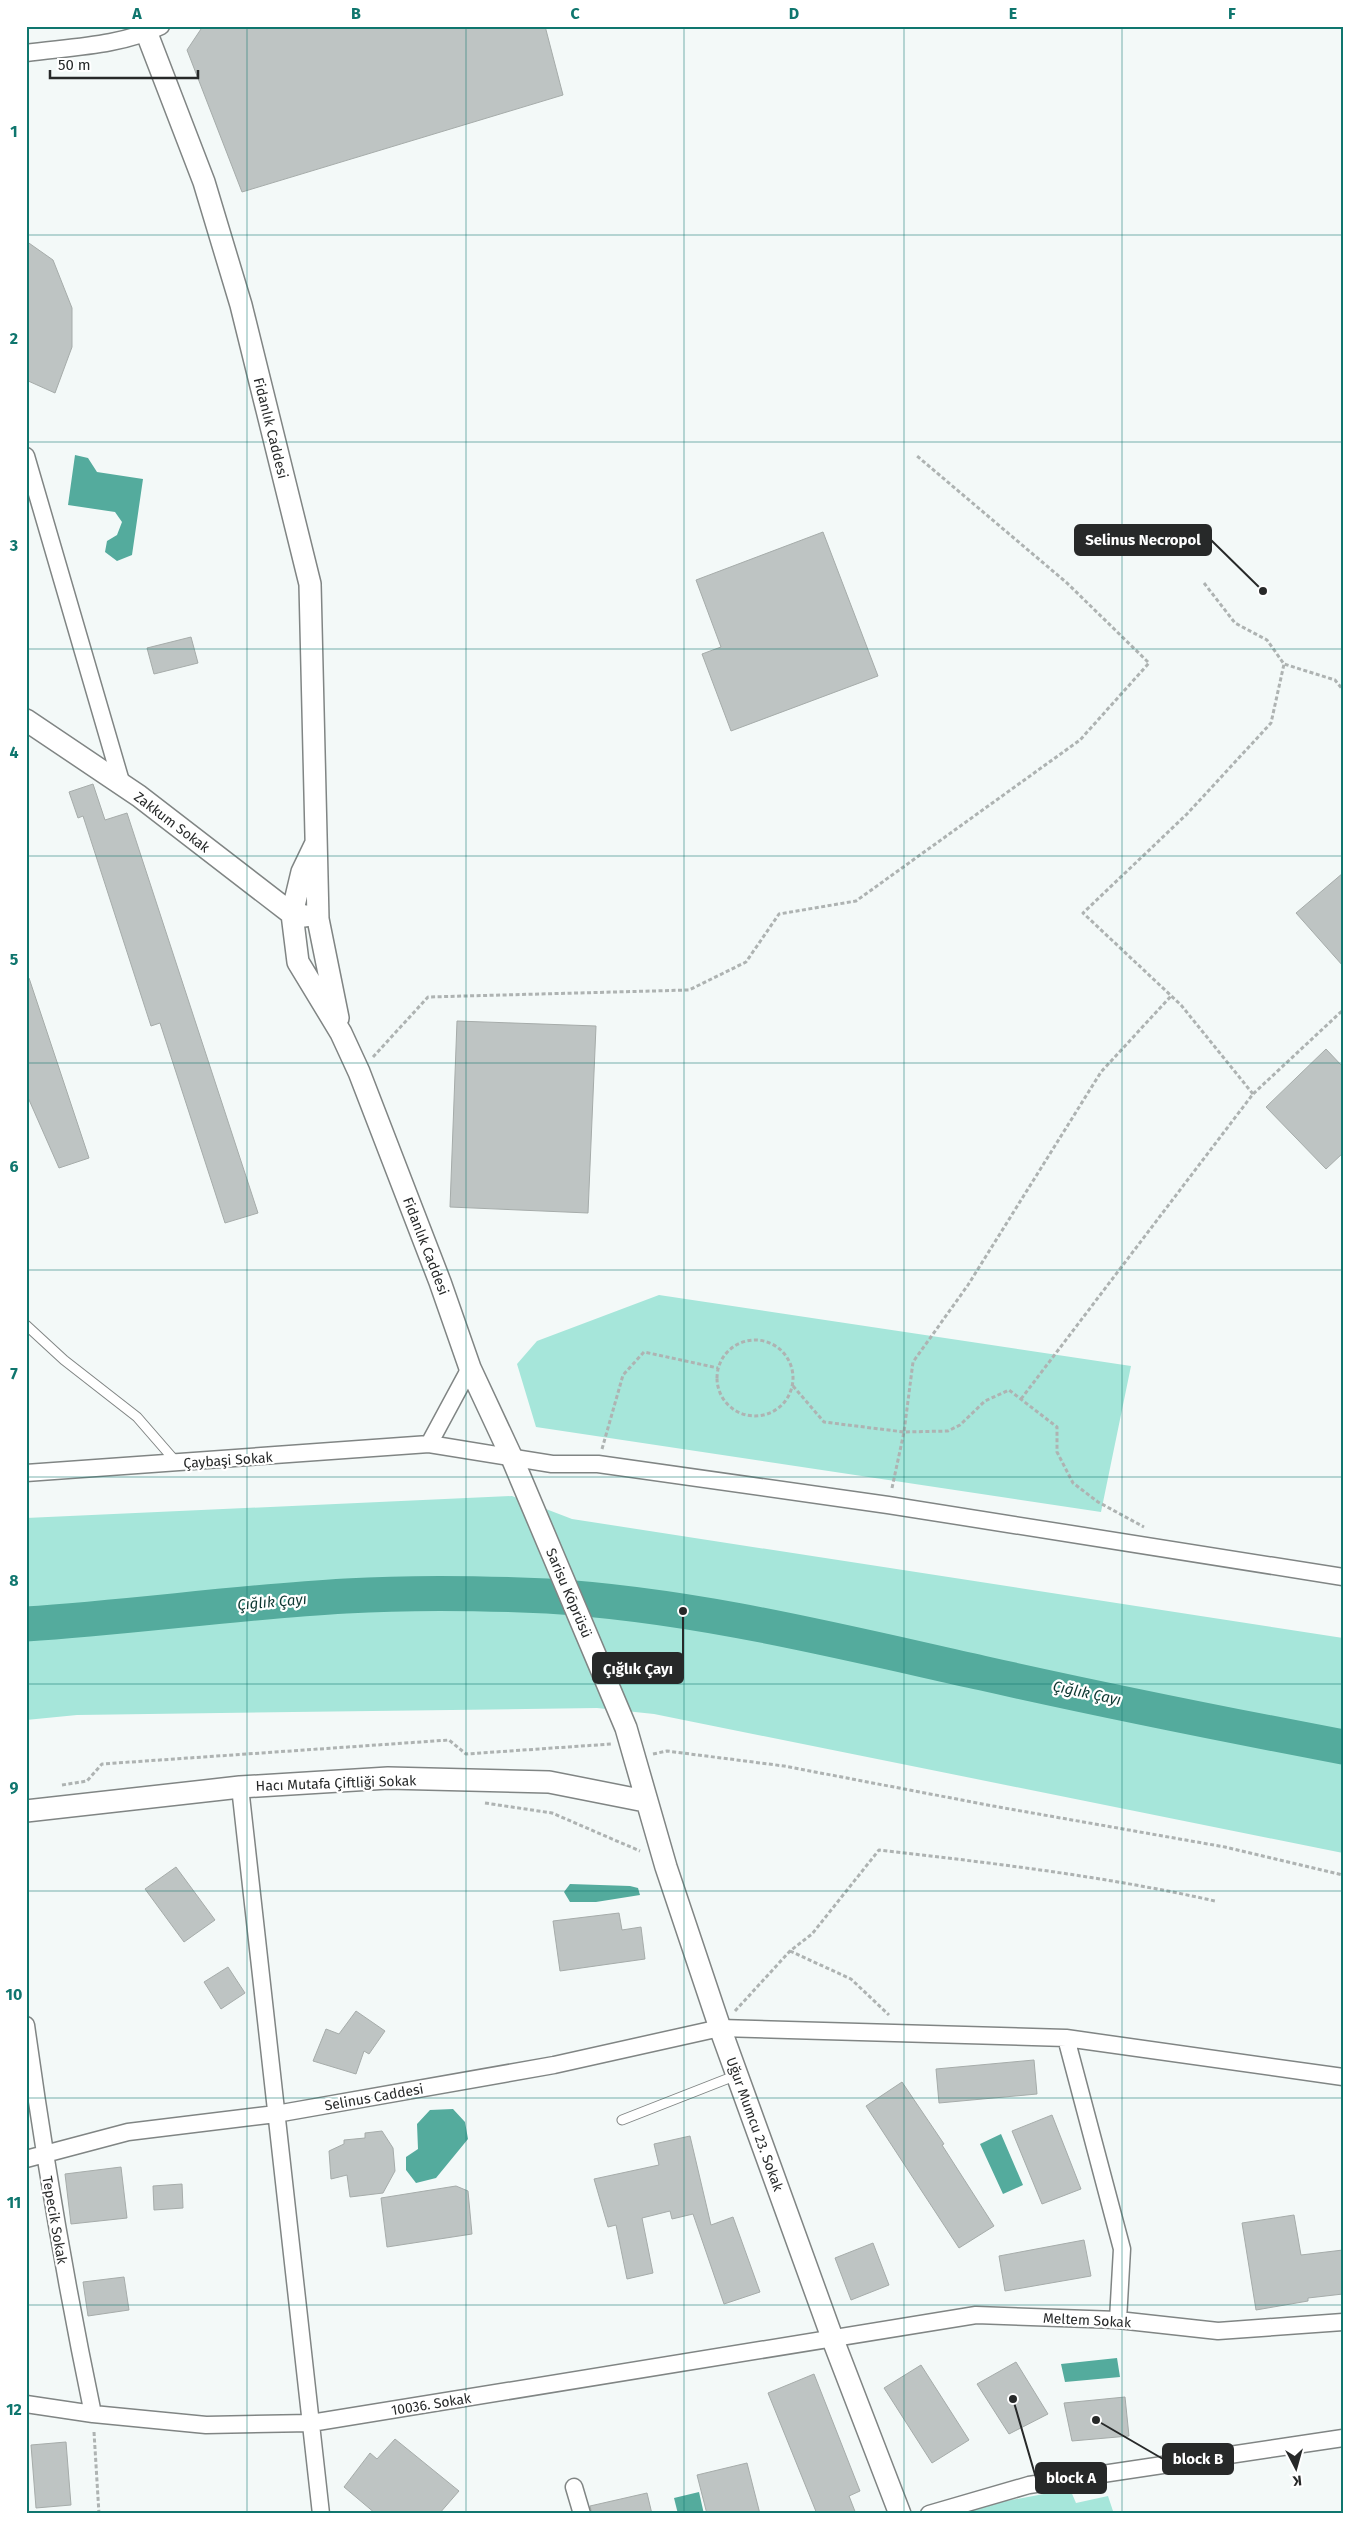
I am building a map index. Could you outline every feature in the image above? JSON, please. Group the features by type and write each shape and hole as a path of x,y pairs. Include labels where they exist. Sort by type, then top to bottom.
{"street":[{"path":"26,53 150,29"},
{"name":"Fidanlık Caddesi","path":"150,29 204,182 236,286 310,584 318,919 341,1033"},
{"path":"26,456 122,785"},
{"name":"Zakkum Sokak","path":"26,720 122,785 292,914 318,919"},
{"name":"Fidanlık Caddesi","path":"316,845 302,872 292,914 298,962 341,1033 359,1072 440,1282 470,1368 512,1458"},
{"path":"429,1444 470,1368"},
{"name":"Çaybaşi Sokak","path":"26,1472 178,1463 429,1444 552,1464 598,1464 888,1505 1343,1577"},
{"name":"Sarisu Kōprüsü","path":"512,1458 630,1742"},
{"name":"Uğur Mumcu 23. Sokak","path":"630,1742 645,1801 720,2028 833,2340 900,2514"},
{"name":"Hacı Mutafa Çiftliği Sokak","path":"26,1812 240,1787 388,1778 548,1782 645,1801"},
{"path":"240,1787 321,2514"},
{"name":"Tepecik Sokak","path":"26,2025 44,2154 70,2302 93,2414"},
{"name":"Selinus Caddesi","path":"26,2159 128,2132 276,2114 554,2065 720,2028 1066,2038 1343,2077"},
{"path":"1066,2038 1122,2250 1118,2320"},
{"name":"Meltem Sokak","path":"833,2340 976,2315 1118,2320 1218,2331 1343,2322"},
{"name":"10036. Sokak","path":"26,2404 93,2414 206,2425 310,2423 833,2340"},
{"path":"929,2514 1030,2484 1343,2438"},
{"path":"574,2487 582,2514"}],"lane":[{"path":"26,1325 64,1360 137,1417 178,1463"},
{"path":"622,2120 737,2075"}],"path":[{"path":"359,1072 428,997 689,990 746,962 779,914 856,901 1080,740 1149,664 1068,583 916,456"},
{"path":"1204,583 1235,623 1267,640 1284,664 1335,680 1343,690"},
{"path":"1253,1094 1181,1005 1083,913 1187,814 1271,723 1284,664"},
{"path":"888,1505 904,1432 913,1362 968,1285 1101,1072 1171,996"},
{"path":"1021,1399 1253,1094 1343,1010"},
{"path":"758,1340 771,1343 782,1350 790,1361 794,1373 793,1386 789,1398 776,1410 759,1416 746,1415 735,1411 726,1403 717,1381 718,1368 724,1357 733,1347 745,1342 758,1340"},
{"path":"598,1464 622,1374 644,1352 718,1368"},
{"path":"793,1386 824,1422 904,1432 948,1431 960,1424 985,1401 1009,1390 1057,1427 1057,1452 1074,1483 1098,1502 1145,1528"},
{"path":"52,1786 87,1781 102,1764 449,1740 466,1754 630,1742 667,1751 784,1766 983,1805 1224,1847 1343,1876"},
{"path":"476,1801 552,1813 636,1849 666,1867"},
{"path":"720,2028 790,1951 812,1934 879,1850 1002,1864 1142,1884 1215,1901"},
{"path":"790,1951 851,1979 908,2032"},
{"path":"93,2414 99,2514"}],"shaded area":[{"path":"75,455 88,458 97,472 143,479 132,555 117,561 105,552 107,541 117,535 122,522 115,512 68,505"},
{"path":"659,1295 1131,1366 1101,1512 536,1427 517,1364 537,1341"},
{"path":"512,1496 572,1519 1343,1638 1343,1853 654,1714 597,1708 77,1715 26,1720 26,1518"},
{"path":"570,1884 630,1886 638,1888 640,1895 596,1902 570,1902 564,1892"},
{"path":"453,2109 465,2122 468,2139 436,2178 416,2183 406,2170 406,2157 418,2149 417,2124 430,2110"},
{"path":"1001,2134 1023,2185 1003,2194 980,2144"},
{"path":"1117,2358 1120,2377 1065,2382 1061,2364"},
{"path":"1070,2489 1076,2503 1108,2496 1114,2514 973,2514 969,2508"},
{"path":"699,2492 704,2514 678,2514 674,2498"}],"building":[{"path":"203,26 545,26 563,95 242,192 187,50"},
{"path":"26,241 53,260 72,308 72,347 55,393 26,380"},
{"path":"823,532 878,676 731,731 702,654 721,647 696,580"},
{"path":"191,637 198,663 154,674 147,648"},
{"path":"93,784 105,820 127,813 258,1213 225,1223 160,1023 151,1026 83,816 78,818 69,792"},
{"path":"1343,873 1343,966 1296,913"},
{"path":"26,978 29,978 89,1158 59,1168 26,1093"},
{"path":"457,1021 596,1026 588,1213 450,1207"},
{"path":"1326,1049 1343,1067 1343,1153 1326,1169 1266,1107"},
{"path":"176,1867 215,1920 184,1942 145,1889"},
{"path":"619,1913 622,1930 641,1927 645,1959 560,1971 553,1921"},
{"path":"228,1967 245,1993 221,2009 204,1982"},
{"path":"356,2011 385,2031 369,2054 364,2051 356,2074 313,2061 326,2029 339,2034"},
{"path":"1034,2060 1037,2094 939,2103 936,2069"},
{"path":"902,2082 944,2144 942,2145 994,2226 959,2248 866,2106"},
{"path":"1052,2115 1081,2189 1042,2204 1012,2131"},
{"path":"382,2131 393,2148 395,2171 383,2193 350,2197 347,2175 331,2179 329,2151 344,2144 344,2140 365,2138 365,2133"},
{"path":"690,2136 711,2225 733,2217 760,2292 724,2304 693,2214 672,2219 670,2211 642,2218 653,2273 627,2279 616,2225 608,2227 594,2179 659,2165 654,2144"},
{"path":"121,2167 127,2218 71,2224 65,2174"},
{"path":"182,2184 183,2208 154,2210 153,2186"},
{"path":"456,2186 468,2191 472,2234 387,2247 381,2198"},
{"path":"1294,2215 1301,2255 1343,2250 1343,2294 1308,2298 1308,2301 1256,2310 1242,2223"},
{"path":"1084,2240 1091,2276 1005,2291 999,2256"},
{"path":"873,2243 889,2285 851,2300 835,2258"},
{"path":"124,2277 129,2310 88,2316 83,2282"},
{"path":"1016,2362 1048,2414 1009,2434 977,2384"},
{"path":"921,2365 969,2440 932,2463 884,2388"},
{"path":"814,2374 860,2491 849,2496 856,2514 817,2514 768,2393"},
{"path":"1125,2397 1129,2436 1072,2441 1064,2403"},
{"path":"395,2439 459,2491 439,2514 376,2514 344,2487 370,2453 377,2459"},
{"path":"66,2442 71,2505 36,2508 31,2445"},
{"path":"747,2463 760,2514 707,2514 697,2475"},
{"path":"647,2493 652,2514 592,2514 590,2506"}],"waterway":[{"name":"Çığlık Çayı","path":"26,1624 266,1602 421,1593 547,1596 602,1601 657,1607 766,1626 1207,1721 1343,1747"}],"place":[{"name":"Selinus Necropol","path":"1263,591"},
{"name":"Çığlık Çayı","path":"683,1611"},
{"name":"block A","path":"1013,2399"},
{"name":"block B","path":"1096,2420"}]}
